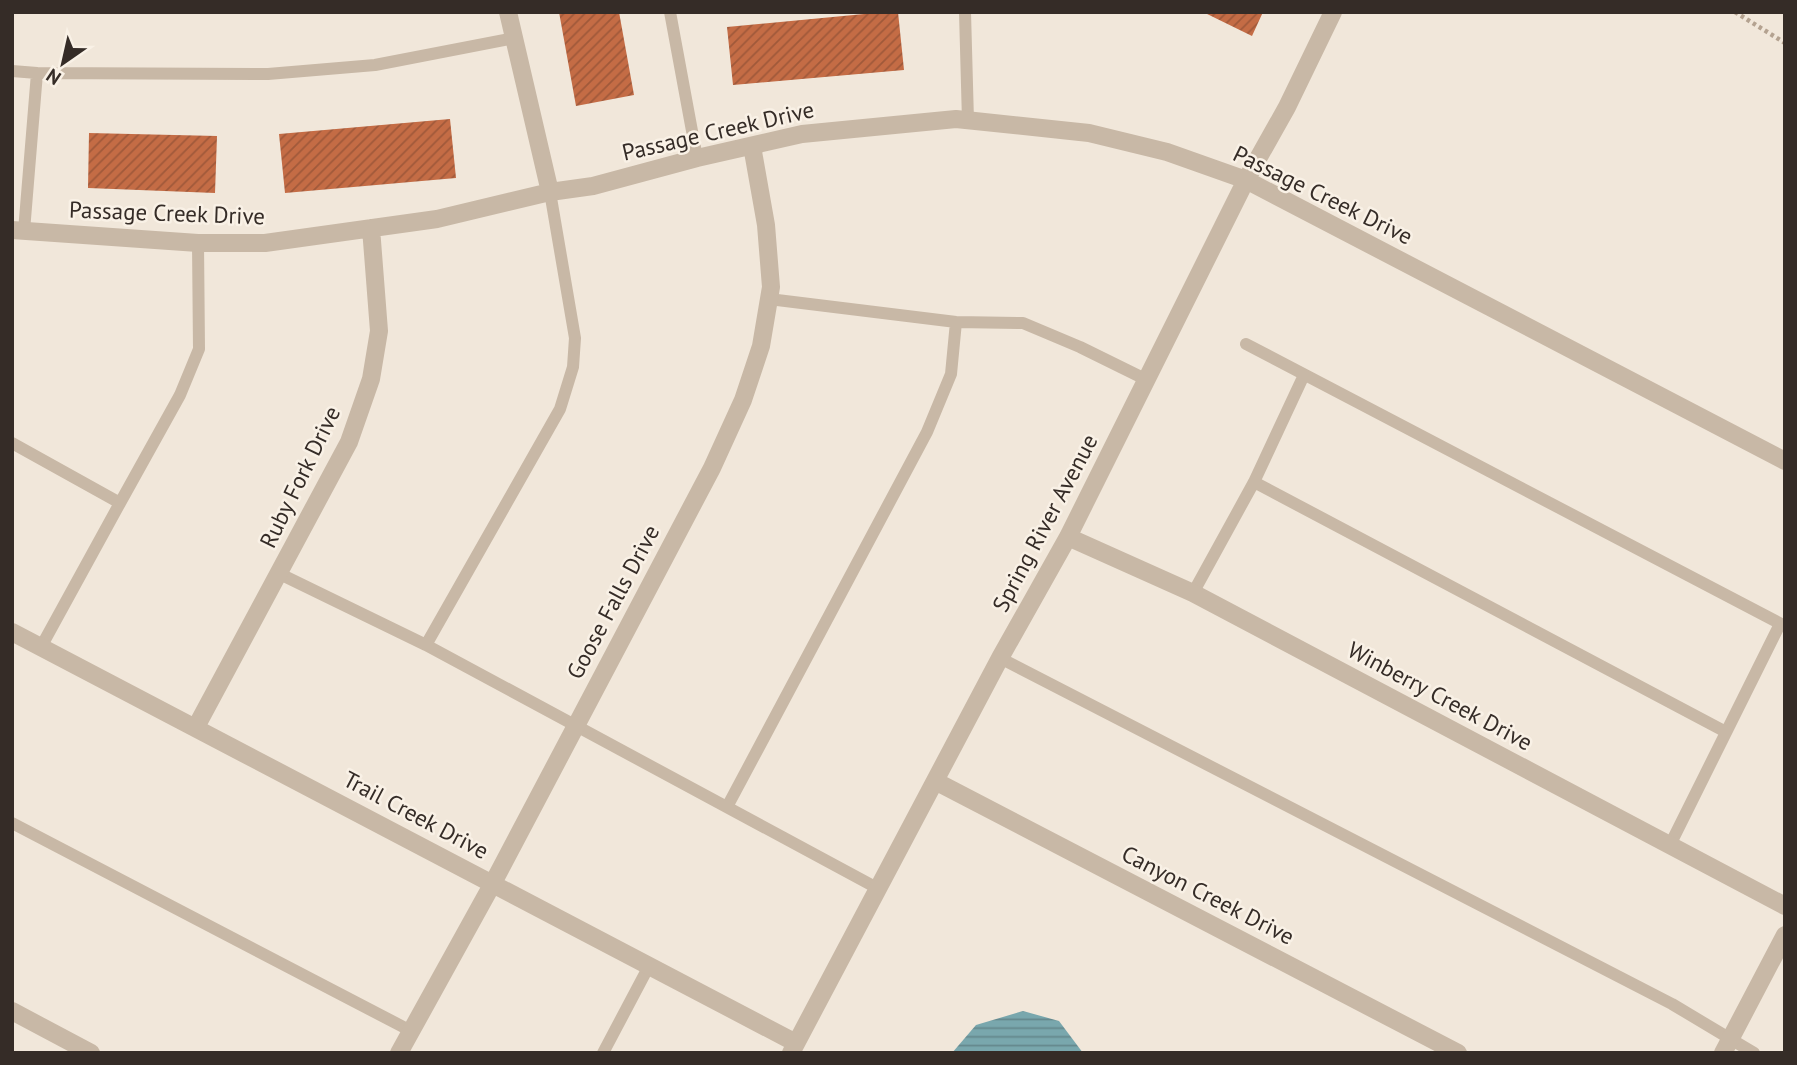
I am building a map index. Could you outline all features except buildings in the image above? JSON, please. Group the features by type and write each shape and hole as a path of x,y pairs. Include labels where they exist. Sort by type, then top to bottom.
{"street":[{"path":"508,12 550,192"},
{"name":"Spring River Avenue","path":"794,1048 1000,658 1068,537 1245,180 1287,107 1333,12"},
{"name":"Passage Creek Drive","path":"18,231 198,243 265,243 437,219 550,192 593,186 802,134 956,119 1089,133 1167,152 1245,180 1785,461"},
{"name":"Goose Falls Drive","path":"399,1053 494,883 712,468 743,400 761,346 771,287 766,225 752,146"},
{"name":"Ruby Fork Drive","path":"197,727 349,442 371,379 379,331 371,228"},
{"name":"Winberry Creek Drive","path":"1068,537 1194,593 1785,906"},
{"name":"Trail Creek Drive","path":"12,632 494,883 794,1048"},
{"name":"Canyon Creek Drive","path":"935,781 1458,1053"},
{"path":"1726,1046 1785,934"},
{"path":"12,1011 91,1053"}],"lane":[{"path":"670,12 697,158"},
{"path":"965,12 968,121"},
{"path":"12,71 268,74 375,65 515,38"},
{"path":"18,231 37,73"},
{"path":"426,646 560,409 573,367 576,338 550,192"},
{"path":"41,647 180,395 199,349 198,243"},
{"path":"769,299 956,322 1023,323 1147,380"},
{"path":"727,807 927,432 951,374 956,322"},
{"path":"1246,344 1783,625 1670,845"},
{"path":"1194,593 1254,482 1304,375"},
{"path":"12,443 120,503"},
{"path":"1254,482 1726,732"},
{"path":"280,574 426,646 877,888"},
{"path":"1000,658 1672,1004 1726,1046 1754,1053"},
{"path":"12,823 411,1031"},
{"path":"603,1053 649,966"}],"path":[{"path":"1735,12 1785,43"}],"water":[{"path":"1023,1011 1059,1021 1083,1053 952,1053 976,1025"}]}
